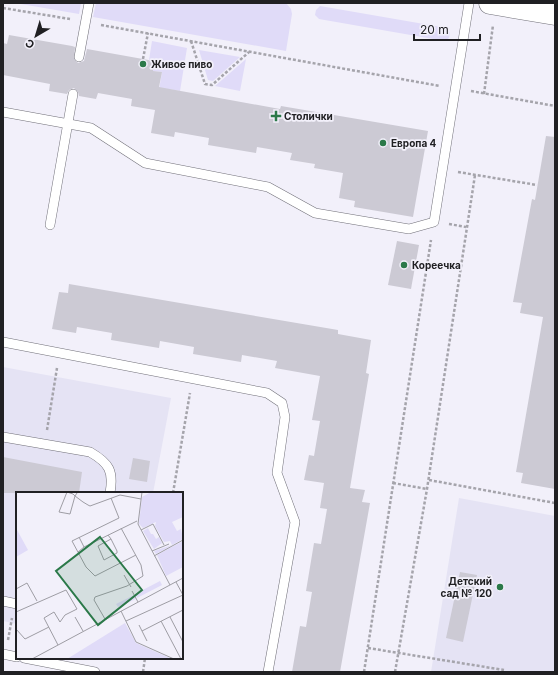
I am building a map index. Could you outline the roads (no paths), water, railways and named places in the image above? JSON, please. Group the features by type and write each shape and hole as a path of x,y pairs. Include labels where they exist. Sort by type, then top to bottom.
{"main road":[{"path":"493,4 555,14"}],"lane":[{"path":"79,57 89,3"},
{"path":"3,112 90,128 145,163 268,187 315,213 409,229 434,222 469,3"},
{"path":"50,224 73,94"},
{"path":"3,342 267,393 282,403 285,417 277,473 295,522 268,672"},
{"path":"3,437 90,452 102,459 109,468 112,482 110,492"},
{"path":"3,601 16,604"},
{"path":"4,654 16,656"},
{"path":"29,659 95,672"}],"place":[{"name":"Живое пиво","path":"143,64"},
{"name":"Столички","path":"276,116"},
{"name":"Европа 4","path":"383,143"},
{"name":"Кореечка","path":"404,265"},
{"name":"Детский сад № 120","path":"500,587"}]}
